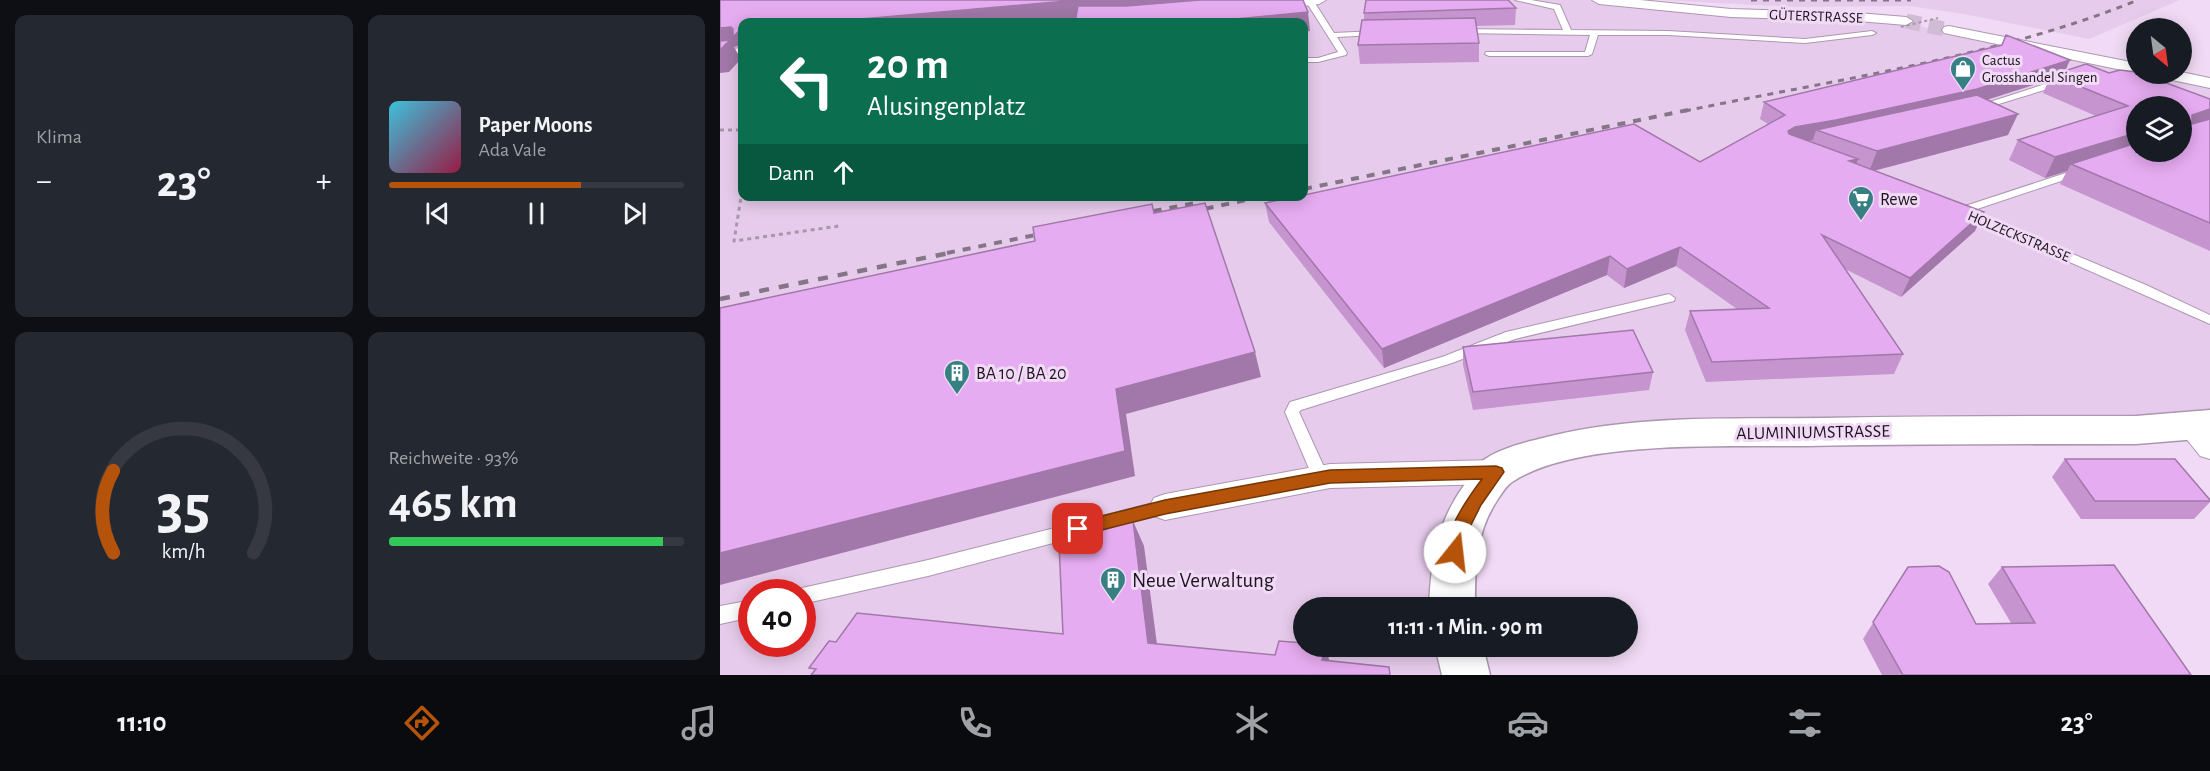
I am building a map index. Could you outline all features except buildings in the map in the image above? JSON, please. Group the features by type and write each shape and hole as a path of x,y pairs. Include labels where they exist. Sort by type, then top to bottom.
{"street":[{"name":"GÜTERSTRASSE","path":"1599,0 1731,13 1895,19"},
{"path":"1251,8 1312,1"},
{"path":"1949,30 2126,66"},
{"path":"720,55 738,53"},
{"path":"2192,79 2210,83"},
{"name":"ALUMINIUMSTRASSE","path":"1452,597 1457,534 1475,500 1496,472 1526,457 1554,449 1660,435 2136,430 2203,433"},
{"path":"1165,507 1321,478 1496,472"},
{"path":"1462,657 1466,675"}],"lane":[{"path":"1519,0 1557,7 1567,30"},
{"path":"1308,60 1318,60 1343,53 1312,1"},
{"path":"1451,31 1567,30 1804,41 1872,33"},
{"path":"1489,54 1588,54 1594,31"},
{"path":"1331,35 1391,33"},
{"path":"1962,112 2077,77"},
{"path":"1960,211 2097,166"},
{"name":"HOLZECKSTRASSE","path":"1949,207 2142,288 2210,320"},
{"path":"1321,478 1292,412 1295,406 1447,360 1511,335 1669,298"},
{"path":"816,593 928,568 1165,507"},
{"path":"720,615 738,611"}],"path":[{"path":"1895,19 1938,18"},
{"path":"720,130 738,130"},
{"path":"740,201 734,241 839,226"}],"shaded area":[{"path":"720,0 1599,0 1674,8 1891,19 2033,54 2126,69 2126,84 2192,84 2192,80 2210,83 2210,424 1660,435 1496,472 1455,597 1293,597 1293,657 1462,657 1466,675 720,675"},
{"path":"1661,0 2180,0 2138,18 2126,18 2126,23 2089,39 1964,14 1909,6 1796,7"}],"tunnel":[{"path":"1906,21 1949,30"}],"railway":[{"path":"1751,0 1911,0"},
{"path":"1685,111 1972,52 2084,20 2138,0"},
{"path":"1308,188 1693,109"},
{"path":"1190,212 1242,201"},
{"path":"1138,214 1200,202"},
{"path":"947,253 1050,232"},
{"path":"720,299 954,252"}],"place":[{"name":"Cactus Grosshandel Singen","path":"1963,92"},
{"name":"Rewe","path":"1861,222"},
{"name":"BA 10 / BA 20","path":"957,396"},
{"name":"Neue Verwaltung","path":"1113,603"}],"route":[{"path":"1078,529 1165,507 1330,476 1496,472 1475,500 1457,534 1455,552"}]}
